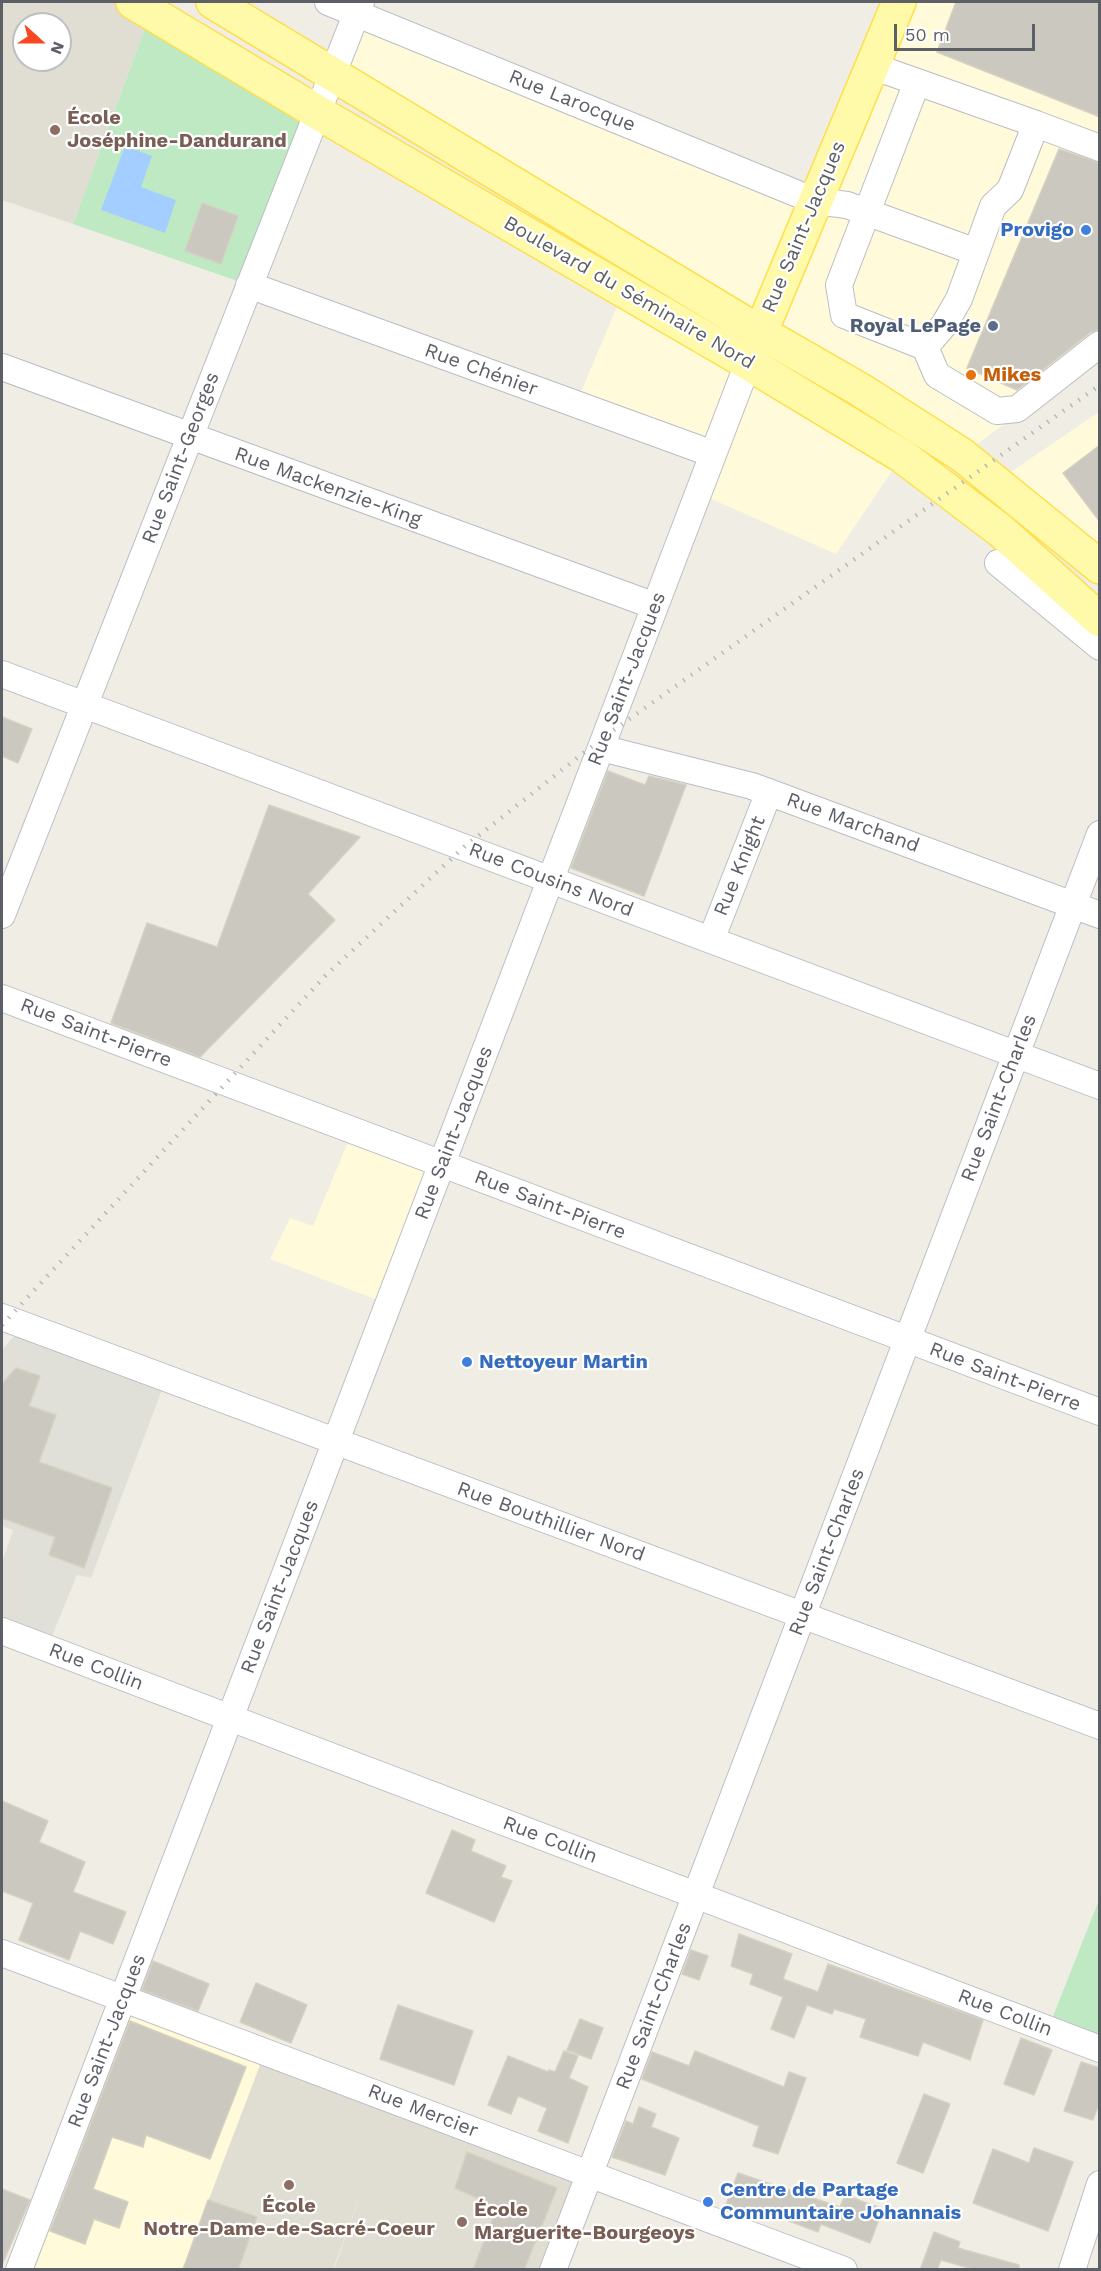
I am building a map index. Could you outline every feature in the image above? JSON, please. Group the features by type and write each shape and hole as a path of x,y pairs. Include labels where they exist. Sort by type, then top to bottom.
{"main road":[{"name":"Boulevard du Séminaire Nord","path":"133,2 902,456 1000,531 1100,620"},
{"name":"Boulevard du Séminaire Nord","path":"213,2 760,332 859,389 962,455 1100,567"},
{"name":"Rue Saint-Jacques","path":"748,363 899,2"}],"street":[{"name":"Rue Larocque","path":"328,2 358,7 815,201 847,205 976,252"},
{"name":"Rue Saint-Georges","path":"2,915 358,7"},
{"path":"872,66 1100,148"},
{"path":"917,82 839,285 844,315 925,347 938,375 997,411 1017,409 1100,344"},
{"path":"925,347 944,325 959,299 993,206 1010,190 1036,124"},
{"name":"Rue Chénier","path":"249,285 713,454"},
{"name":"Rue Saint-Jacques","path":"19,2270 748,363"},
{"name":"Rue Mackenzie-King","path":"2,367 655,606"},
{"path":"998,563 1100,647"},
{"name":"Rue Cousins Nord","path":"2,674 1100,1086"},
{"name":"Rue Marchand","path":"601,748 769,792 1100,915"},
{"name":"Rue Knight","path":"711,940 769,792"},
{"name":"Rue Saint-Charles","path":"554,2270 1100,834"},
{"name":"Rue Saint-Pierre","path":"2,998 1100,1412"},
{"name":"Rue Bouthillier Nord","path":"2,1317 1100,1726"},
{"name":"Rue Collin","path":"2,1631 1100,2049"},
{"name":"Rue Mercier","path":"2,1953 844,2270"},
{"path":"1072,2270 1100,2184"}],"shaded area":[{"name":"École Joséphine-Dandurand","path":"2,2 134,2 151,12 73,224 2,200"},
{"path":"890,2 1099,2 1099,355 962,455 332,73 356,13 803,196"},
{"path":"624,290 902,456 836,554 698,493 713,454 576,404"},
{"path":"1099,412 1099,567 996,482"},
{"path":"353,1130 442,1164 388,1304 270,1259 290,1218 313,1226"},
{"path":"23,1326 166,1379 91,1578 77,1575 47,1648 2,1631 2,1563 13,1530 2,1526 2,1350"},
{"path":"123,1998 265,2052 183,2269 19,2270"},
{"path":"265,2052 590,2174 553,2269 334,2269 365,2183 333,2269 182,2270"}],"green space":[{"path":"151,12 317,112 249,285 73,224"},
{"path":"1099,1900 1099,2049 1048,2029"}],"water":[{"path":"125,146 152,156 141,187 176,200 165,233 101,210"}],"building":[{"path":"956,2 1100,2 1100,117 937,52"},
{"path":"1059,149 1100,163 1100,329 1091,332 1017,390 967,368"},
{"path":"202,203 238,216 221,264 185,251"},
{"path":"1100,445 1100,522 1063,473"},
{"path":"2,717 32,729 18,763 2,756"},
{"path":"608,771 645,785 649,776 686,785 644,896 571,868"},
{"path":"269,805 360,837 308,894 335,920 200,1057 111,1023 147,923 217,947"},
{"path":"16,1368 40,1376 29,1406 56,1415 39,1462 112,1488 84,1568 49,1555 55,1537 2,1518 2,1384"},
{"path":"2,1801 48,1821 39,1842 85,1862 73,1892 126,1912 113,1944 80,1931 69,1960 19,1940 33,1903 2,1891"},
{"path":"452,1830 475,1840 471,1851 506,1866 501,1877 512,1881 494,1922 426,1893"},
{"path":"739,1934 792,1954 783,1979 818,1992 828,1964 983,2020 970,2060 923,2042 918,2056 860,2037 866,2019 834,2009 832,2014 807,2005 794,2038 771,2029 783,1997 750,1984 753,1974 731,1966"},
{"path":"691,1950 708,1956 699,1980 682,1974"},
{"path":"153,1961 209,1984 198,2011 142,1990"},
{"path":"256,1983 307,2005 291,2043 240,2022"},
{"path":"398,2005 473,2031 454,2085 380,2059"},
{"path":"580,2019 603,2028 591,2059 567,2050"},
{"path":"130,2021 246,2067 210,2159 146,2135 143,2147 112,2137 93,2189 128,2202 119,2228 94,2219 85,2244 50,2231"},
{"path":"1021,2038 1052,2050 1034,2095 1004,2084"},
{"path":"564,2051 578,2056 569,2078 588,2087 568,2143 538,2131 547,2108 518,2096 511,2114 488,2105 508,2056 548,2072 549,2070 555,2072"},
{"path":"695,2051 784,2087 789,2072 806,2078 778,2154 753,2146 759,2126 642,2079 652,2052 689,2066"},
{"path":"1081,2062 1100,2068 1100,2101 1093,2120 1064,2111"},
{"path":"924,2094 950,2104 923,2173 897,2163"},
{"path":"639,2107 656,2114 651,2127 679,2138 665,2175 612,2157 626,2121 633,2124"},
{"path":"1034,2148 1073,2162 1048,2231 973,2203 993,2149 1029,2163"},
{"path":"467,2152 557,2188 524,2270 473,2270 497,2207 455,2188"},
{"path":"738,2173 840,2207 845,2195 883,2209 870,2243 821,2224 818,2232 760,2210 757,2216 726,2204"},
{"path":"2,2189 30,2200 2,2265"},
{"path":"208,2200 257,2217 238,2270 183,2270"},
{"path":"934,2232 960,2242 958,2248 1019,2265 1019,2270 976,2270 941,2260 937,2270 920,2270"}],"railway":[{"path":"2,1325 326,975 464,847 604,737 1100,385"}],"place":[{"name":"École Joséphine-Dandurand","path":"55,130"},
{"name":"Provigo","path":"1086,230"},
{"name":"Royal LePage","path":"993,326"},
{"name":"Mikes","path":"971,375"},
{"name":"Nettoyeur Martin","path":"467,1362"},
{"name":"École Notre-Dame-de-Sacré-Coeur","path":"289,2185"},
{"name":"Centre de Partage Communtaire Johannais","path":"708,2202"},
{"name":"École Marguerite-Bourgeoys","path":"462,2222"}]}
